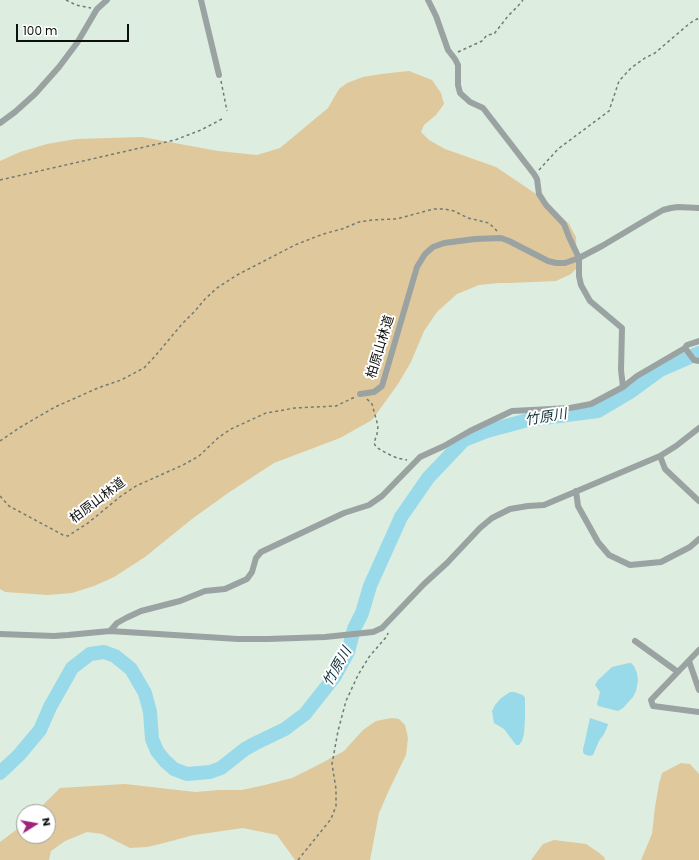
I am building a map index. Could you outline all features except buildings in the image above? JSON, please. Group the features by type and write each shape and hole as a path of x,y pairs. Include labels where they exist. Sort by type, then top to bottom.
{"street":[{"path":"0,123 35,94 59,67 77,43 97,9 107,0"},
{"path":"201,0 219,75"},
{"path":"428,0 436,16 448,50 458,65 458,85 460,93 470,102 483,108 534,174 537,179 539,194 546,205 564,224 579,258 579,276 581,285 590,301 622,328 621,370 623,387"},
{"name":"柏原山林道","path":"360,394 374,392 382,386 417,267 425,254 433,247 444,243 501,238 510,241 548,261 556,263 565,262 579,258 602,246 663,210 678,207 699,208"},
{"path":"110,631 117,623 141,611 180,602 205,591 225,589 248,579 252,572 256,558 261,552 344,513 369,505 382,496 420,457 444,446 470,431 512,411 570,408 591,404 623,387 637,376 686,349 687,345 699,341"},
{"path":"686,349 697,360"},
{"path":"0,634 54,636 110,631 238,639 325,637 373,632 382,628 388,623 424,584 492,518 510,509 544,505 660,456 699,428"},
{"path":"660,456 665,469 699,501"},
{"path":"576,491 578,506 598,542 609,555 630,565 662,562 690,547 699,539"},
{"path":"636,641 678,672"},
{"path":"699,650 651,700 653,706 699,712"},
{"path":"689,661 699,690"}],"path":[{"path":"66,0 97,9"},
{"path":"452,55 482,41 487,35 494,34 523,0"},
{"path":"534,174 558,148 609,111 619,81 631,68 645,58 656,53 690,23 699,18"},
{"path":"219,75 227,111"},
{"path":"0,180 175,140 201,130 222,119"},
{"path":"0,440 55,407 98,388 121,380 144,368 156,356 182,324 217,288 237,275 295,245 359,222 396,219 434,209 454,211 468,218 489,223 497,231 501,238"},
{"path":"360,394 372,404 378,426 374,443 376,447 397,458 416,462"},
{"name":"柏原山林道","path":"0,496 9,506 62,535 68,536 88,523 121,496 136,486 183,465 199,456 219,437 231,429 266,413 295,408 336,406 360,394"},
{"path":"298,860 331,819 336,806 336,789 332,764 338,731 346,701 358,675 369,657 387,636 388,623"}],"shaded area":[{"path":"409,71 432,80 441,93 444,104 436,115 424,125 421,132 429,140 445,149 496,167 545,200 569,224 576,237 577,268 571,274 556,281 479,285 457,294 437,312 424,331 411,362 398,384 372,420 340,438 274,463 228,493 192,519 145,557 114,577 94,586 72,593 48,595 5,592 0,589 0,161 20,152 47,144 76,139 142,137 218,151 257,155 280,148 328,108 339,89 347,83 363,77"},
{"path":"392,718 399,719 405,725 408,738 406,755 379,813 370,860 295,860 277,835 243,828 194,835 147,847 130,848 102,834 87,832 65,841 51,851 49,860 0,860 0,842 16,830 16,844 56,844 56,804 44,804 60,788 125,784 195,792 242,790 292,778 318,765 344,751 363,730 376,721"},
{"path":"681,763 690,764 699,774 699,860 641,860 652,834 655,807 662,773"},
{"path":"554,840 586,844 604,857 605,860 531,860 543,844"}],"water":[{"path":"629,663 634,666 638,680 633,697 623,708 618,711 598,706 597,704 600,692 595,685 598,680 612,667"},
{"path":"510,692 523,695 525,698 524,734 519,745 516,745 504,729 494,723 492,711 495,705 501,698"},
{"path":"590,718 608,725 593,755 589,756 584,754 583,749"}],"waterway":[{"name":"竹原川","path":"0,773 19,755 40,730 50,707 72,668 90,654 104,652 115,656 131,669 145,693 150,712 152,739 157,751 165,761 174,769 187,774 210,772 221,768 245,749 285,729 305,714 335,676 348,652 354,629 362,613 370,586 401,517 428,478 464,440 487,431 528,420 598,411 630,392 660,370 699,353"}]}
